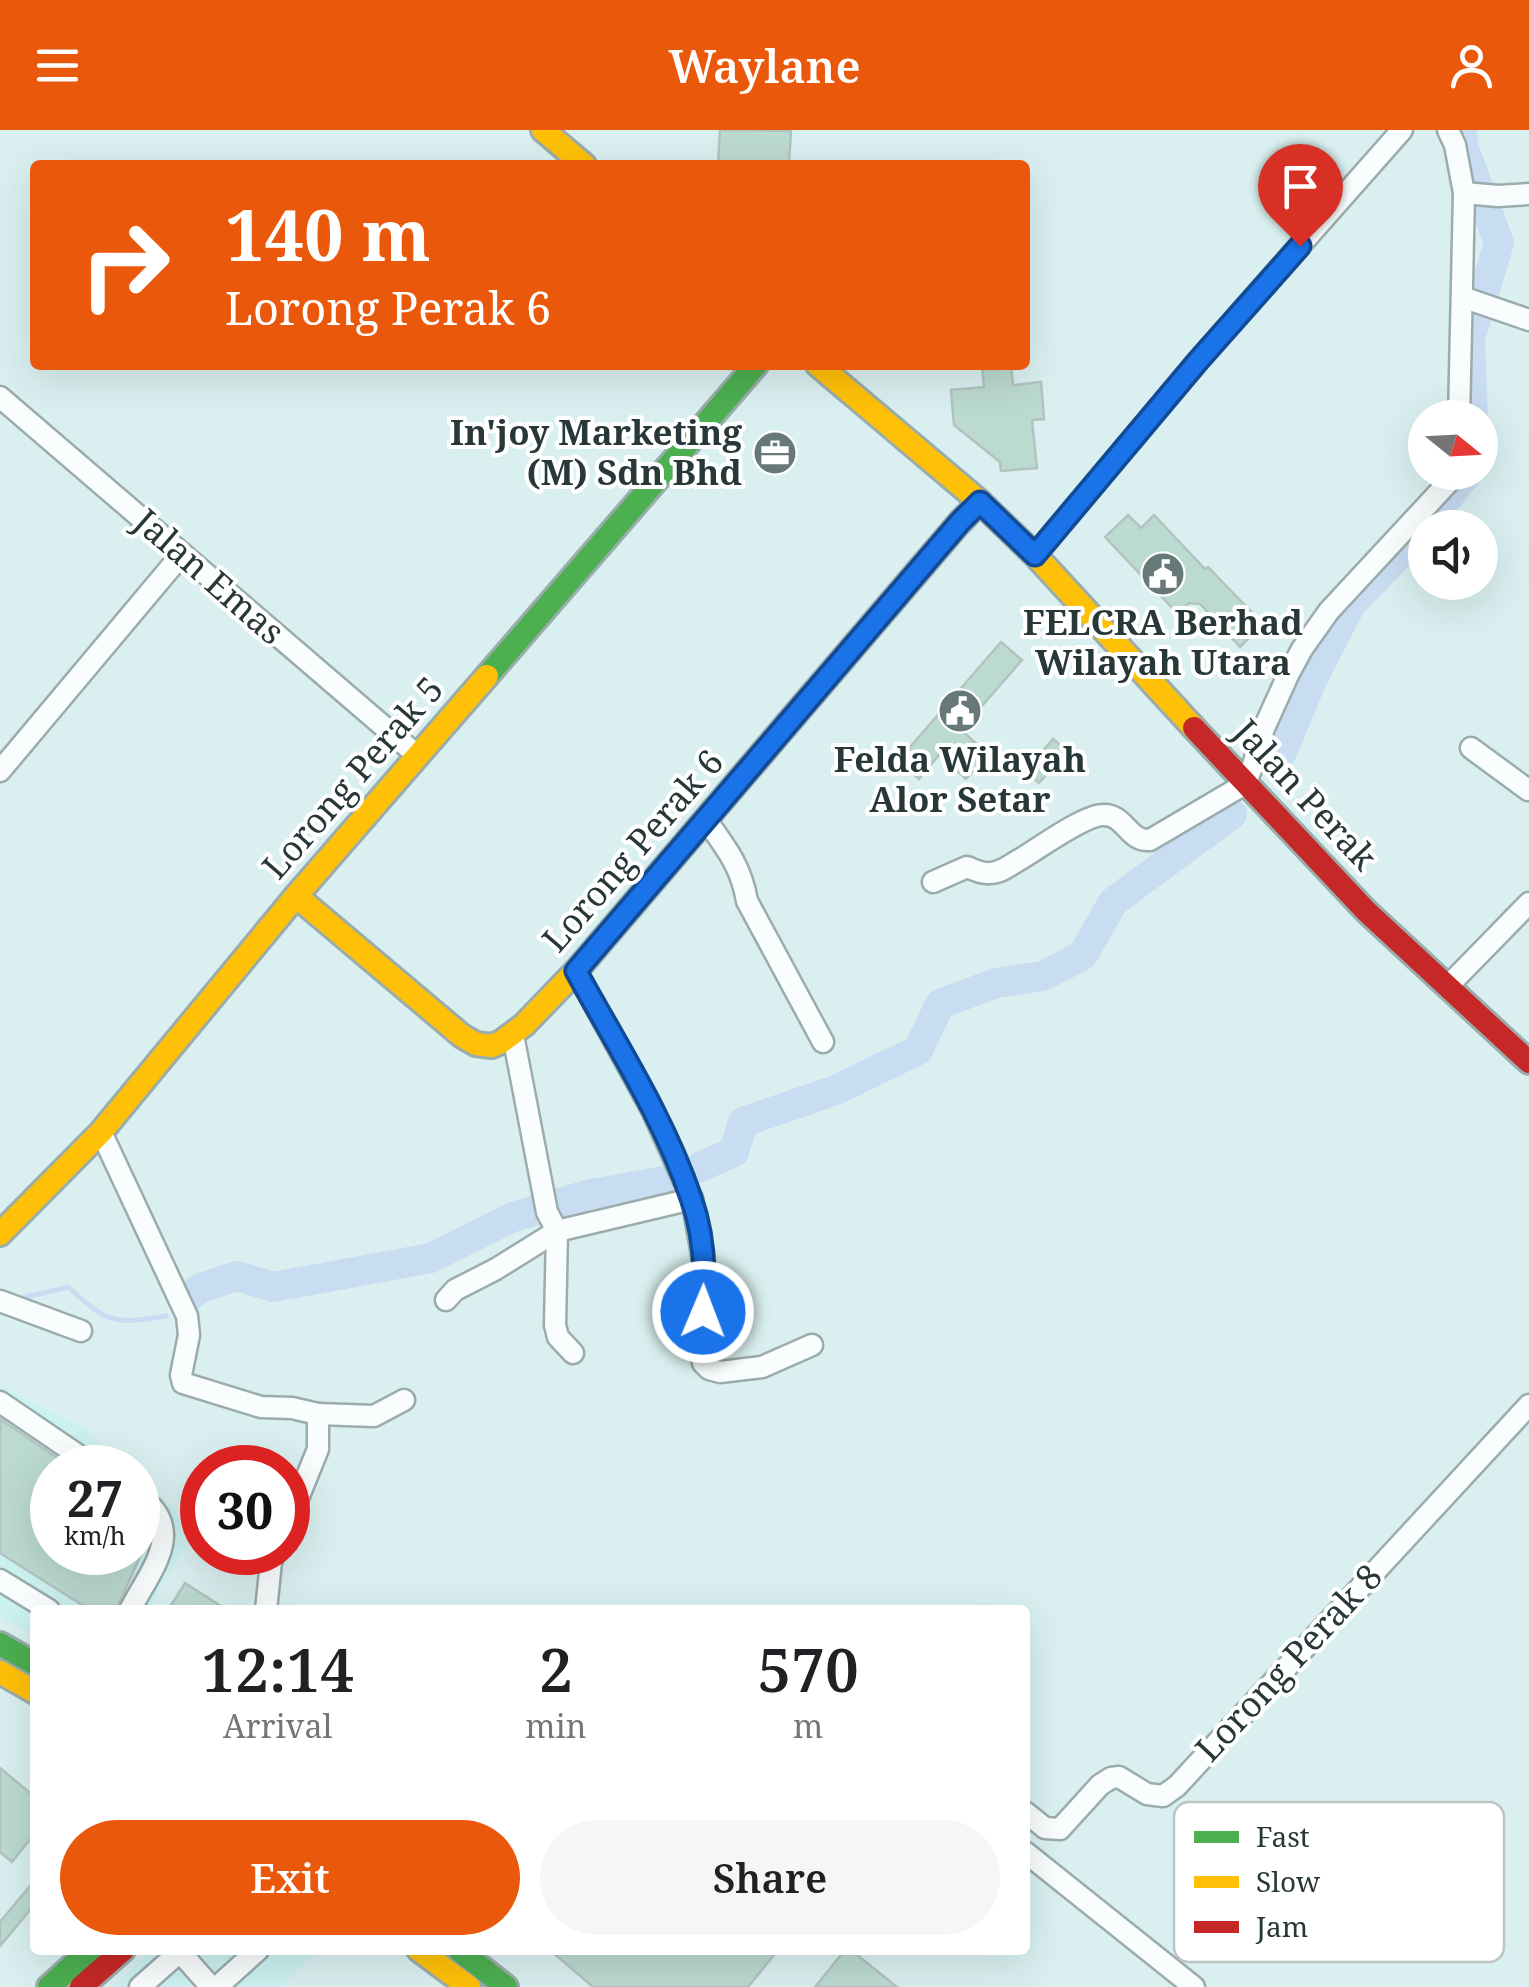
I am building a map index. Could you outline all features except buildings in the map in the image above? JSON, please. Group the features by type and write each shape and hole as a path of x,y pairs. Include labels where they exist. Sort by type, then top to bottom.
{"street":[{"path":"542,130 578,160"},
{"path":"1035,555 1198,361 1402,130"},
{"path":"1448,130 1468,193 1474,301 1461,400"},
{"path":"1468,193 1529,194"},
{"path":"1474,301 1529,320"},
{"name":"Lorong Perak 5","path":"0,1234 101,1132 296,896 752,370"},
{"name":"Jalan Perak","path":"824,370 980,502 1035,555 1366,912 1529,1062"},
{"name":"Jalan Emas","path":"0,396 418,756"},
{"path":"933,882 967,867 1000,872 1102,814 1120,821 1136,838 1150,840 1245,784 1274,704 1328,610 1441,490"},
{"name":"Lorong Perak 6","path":"512,1036 576,971 980,502"},
{"path":"0,770 182,554"},
{"path":"1471,748 1528,790"},
{"path":"706,820 738,865 747,900 823,1042"},
{"path":"296,896 474,1044 491,1046 512,1036 550,1212 555,1325 558,1337 573,1353"},
{"path":"1448,986 1529,903"},
{"path":"576,971 652,1110 692,1199 706,1276 700,1349 703,1363 720,1372 762,1367 812,1344"},
{"path":"101,1132 187,1316 189,1335 183,1383 261,1407 318,1414 374,1416 404,1400"},
{"path":"446,1300 456,1290 496,1269 550,1212 692,1199"},
{"path":"0,1301 81,1331"},
{"path":"0,1402 64,1445"},
{"name":"Lorong Perak 8","path":"1030,1816 1046,1828 1060,1829 1110,1778 1119,1777 1147,1794 1163,1796 1177,1786 1529,1405"},
{"path":"310,1468 318,1448 318,1414"},
{"path":"160,1515 164,1540 160,1553"},
{"path":"133,1605 148,1575"},
{"path":"267,1605 270,1575"},
{"path":"0,1580 41,1605"},
{"path":"0,1644 30,1661"},
{"path":"0,1672 30,1689"},
{"path":"1030,1856 1194,1987"},
{"path":"49,1987 84,1955"},
{"path":"81,1987 116,1955"},
{"path":"140,1987 176,1955"},
{"path":"185,1955 214,1987 252,1955"},
{"path":"427,1955 469,1987"},
{"path":"465,1955 506,1987"}],"shaded area":[{"path":"0,1385 84,1429 103,1445 30,1445 30,1575 160,1575 160,1496 174,1508 180,1523 180,1555 151,1605 30,1605 30,1633 0,1615"},
{"path":"147,1955 314,1955 279,1987 112,1987"}],"waterway":[{"path":"1462,130 1463,146 1499,243 1470,339 1472,400"},
{"path":"1282,752 1312,680 1351,604 1423,530 1454,490"},
{"path":"187,1298 201,1288 237,1276 273,1287 431,1258 513,1217 591,1194 670,1180 734,1152 743,1122 836,1090 918,1050 940,1004 996,983 1043,976 1083,955 1113,902 1232,814"},
{"path":"17,1299 68,1287 112,1318 166,1316"}],"traffic: fast":[{"path":"487,676 752,370"},
{"path":"711,813 980,502"},
{"path":"0,1644 30,1661"},
{"path":"49,1987 84,1955"},
{"path":"465,1955 506,1987"}],"traffic: slow":[{"path":"543,130 578,160"},
{"path":"824,370 980,502 1035,555 1194,728"},
{"path":"0,1234 101,1132 296,896 487,676"},
{"path":"296,896 462,1036 476,1044 492,1046 524,1025 576,971 711,813"},
{"path":"0,1672 30,1689"},
{"path":"426,1955 469,1987"}],"traffic: jam":[{"path":"1194,728 1366,911 1529,1062"},
{"path":"81,1987 117,1955"}],"place":[{"name":"In'joy Marketing (M) Sdn Bhd","path":"775,453"},
{"name":"FELCRA Berhad Wilayah Utara","path":"1163,574"},
{"name":"Felda Wilayah Alor Setar","path":"960,711"}],"route":[{"path":"703,1312 706,1276 692,1199 652,1110 576,971 960,522 980,502 1035,555 1300,246"}]}
